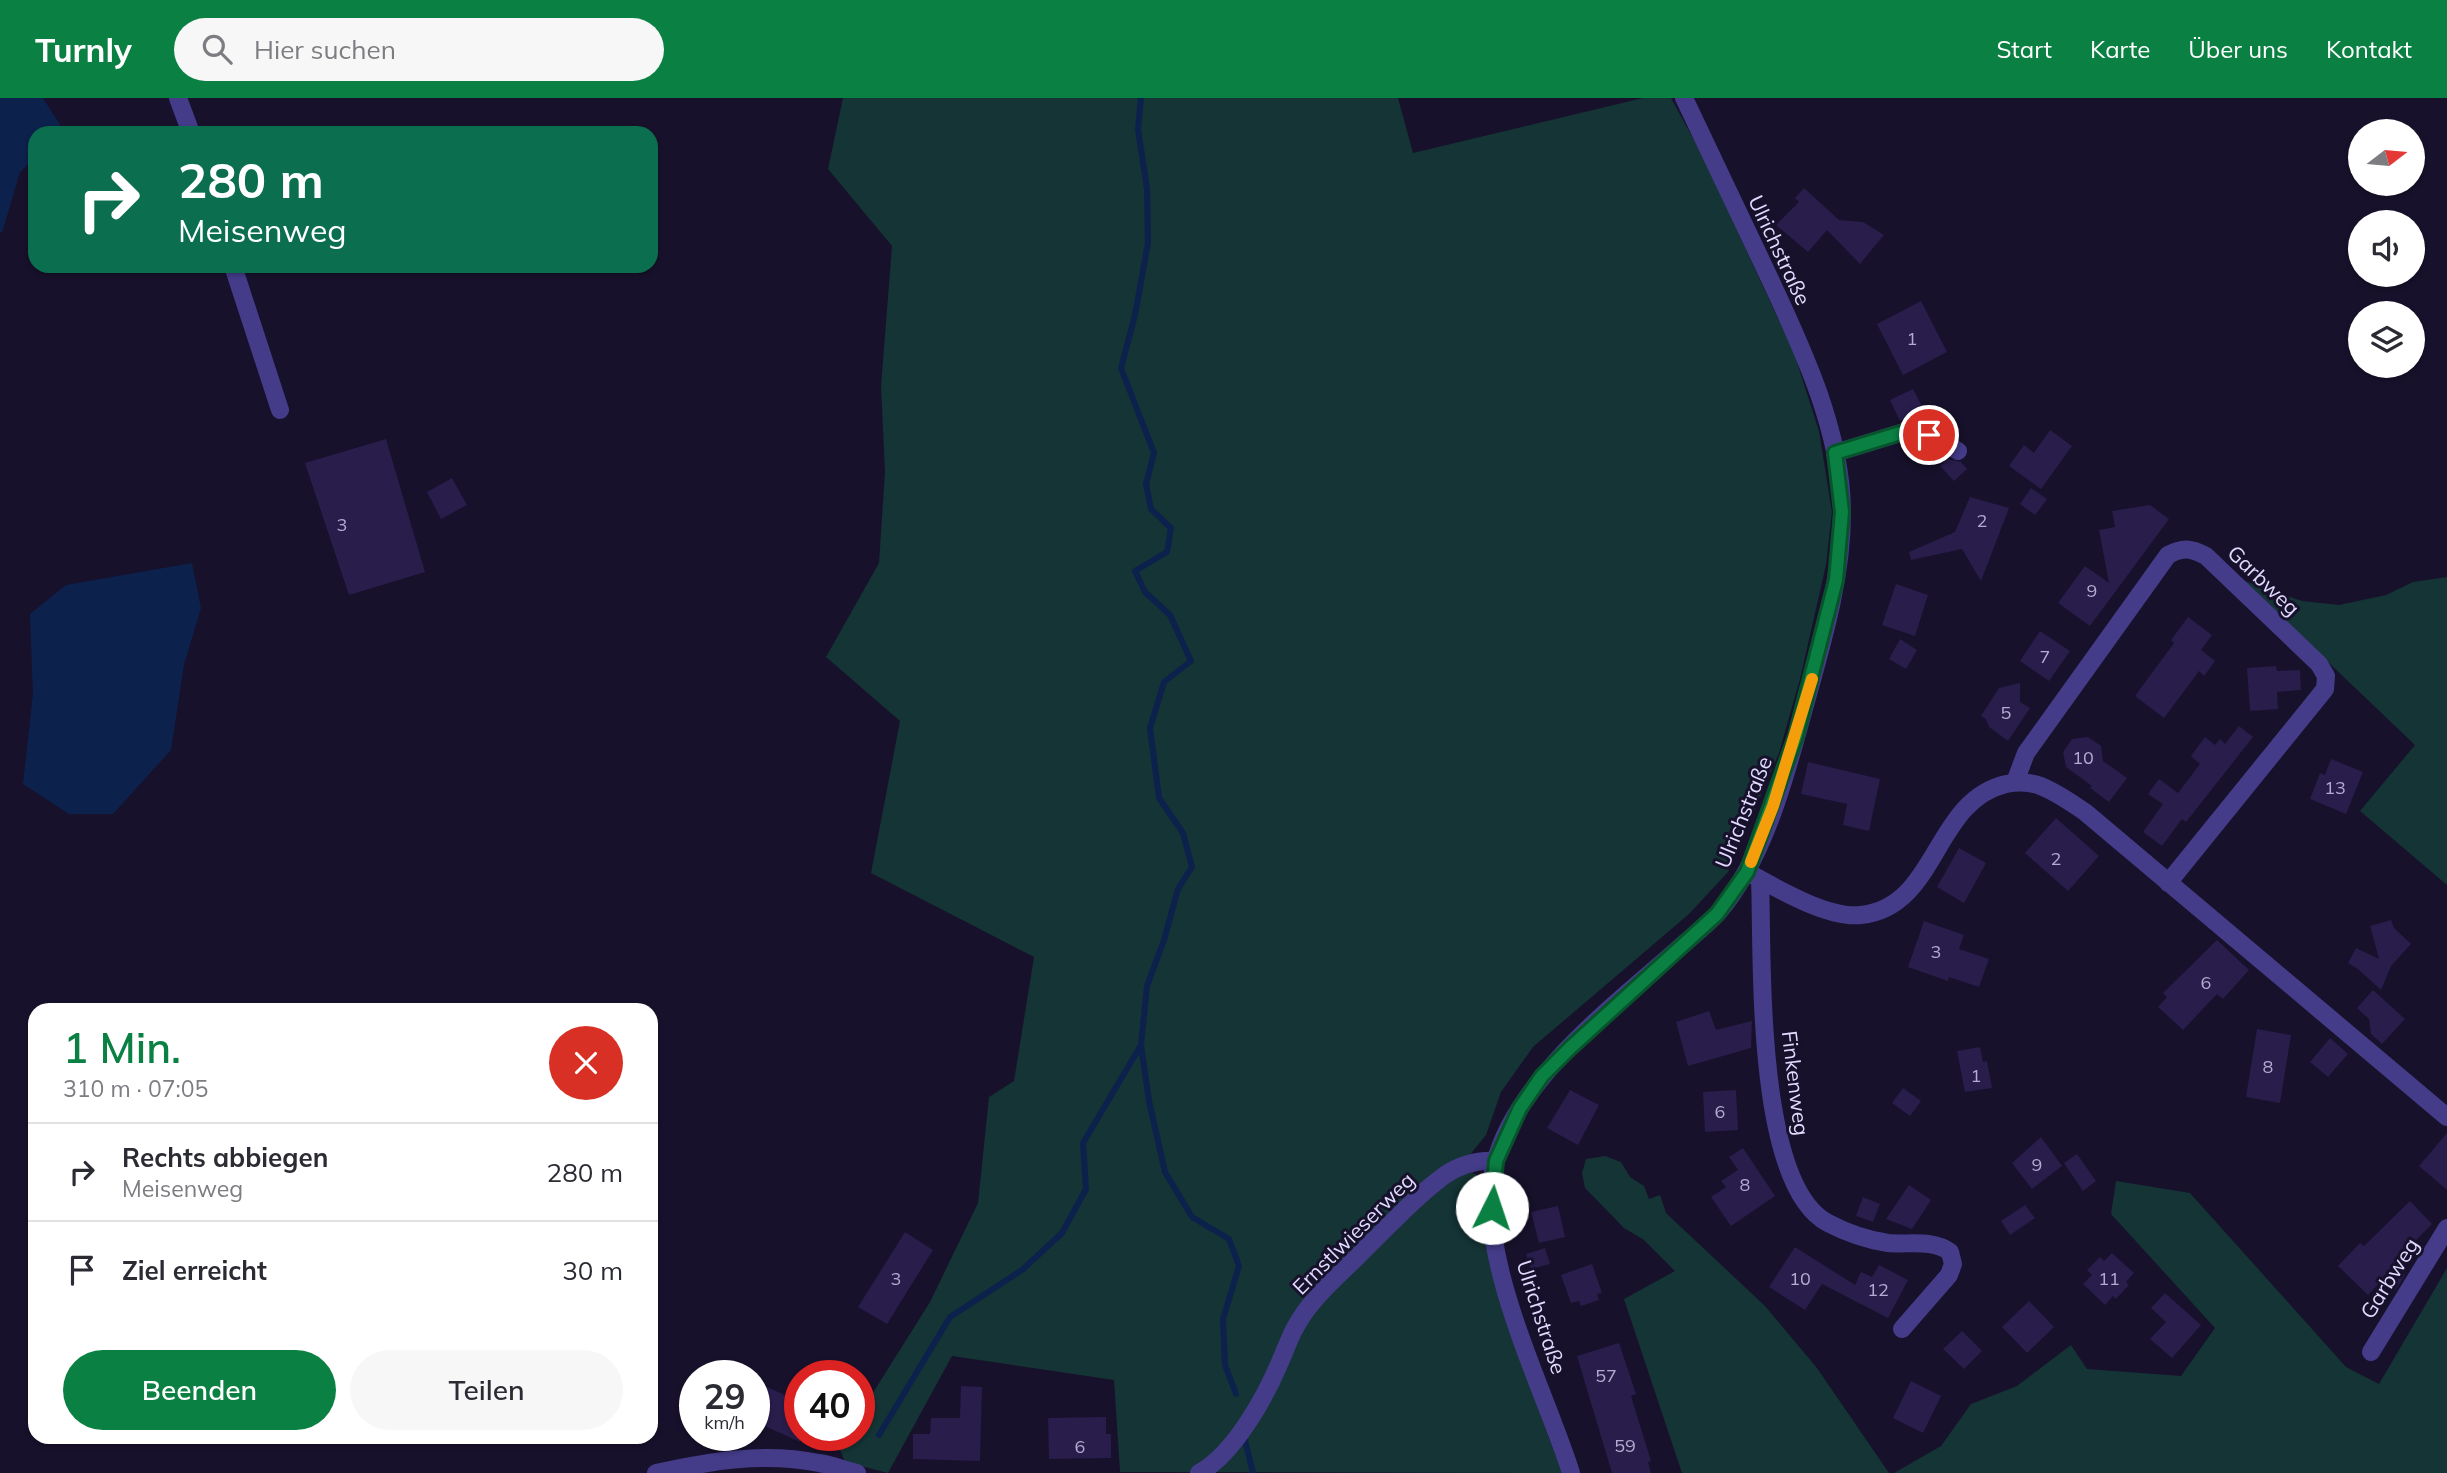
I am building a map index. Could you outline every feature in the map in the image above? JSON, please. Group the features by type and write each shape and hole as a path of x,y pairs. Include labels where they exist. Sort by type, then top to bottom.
{"street":[{"path":"178,98 188,126"},
{"name":"Ulrichstraße","path":"1571,1473 1513,1309 1500,1263 1492,1225 1491,1191 1496,1161 1520,1108 1542,1076 1717,914 1754,875 1796,736 1836,580 1842,512 1835,453 1811,372 1685,98"},
{"path":"235,273 280,410"},
{"path":"1835,453 1907,431 1929,435 1958,451"},
{"name":"Garbweg","path":"2015,782 2026,753 2168,555 2181,549 2192,549 2206,556 2319,664 2326,676 2325,688 2168,883"},
{"path":"1754,875 1841,915 1880,911 1895,904 1910,891 1959,815 1977,798 1997,786 2015,782 2035,784 2054,792 2085,812 2447,1117"},
{"name":"Finkenweg","path":"1754,875 1771,1097 1778,1139 1790,1175 1807,1205 1825,1222 1858,1236 1888,1243 1926,1244 1945,1248 1950,1252 1953,1264 1950,1275 1902,1329"},
{"name":"Ernstlwieserweg","path":"1199,1473 1222,1457 1265,1393 1295,1327 1311,1304 1343,1270 1422,1193 1447,1174 1483,1160 1496,1161"},
{"name":"Garbweg","path":"2371,1352 2447,1228"},
{"path":"656,1473 737,1458 821,1463 857,1473"}],"green space":[{"path":"843,98 1398,98 1413,153 1643,98 1671,98 1701,153 1794,353 1819,431 1832,512 1826,565 1800,679 1779,753 1728,872 1689,914 1533,1047 1501,1092 1486,1135 1469,1156 1472,1172 1478,1176 1489,1253 1507,1324 1562,1473 1120,1472 1114,1380 952,1356 888,1473 845,1462 841,1451 875,1451 875,1390 930,1302 978,1203 989,1097 1014,1081 1034,957 871,873 900,721 826,657 879,563 885,472 881,386 892,246 828,169"},
{"path":"2447,577 2447,885 2360,811 2415,745 2242,580 2302,601 2339,605 2386,595 2413,582"},
{"path":"1605,1156 1621,1162 1630,1177 1644,1186 1649,1199 1660,1195 1666,1213 1765,1306 1817,1368 1889,1473 1682,1473 1624,1299 1675,1271 1644,1240 1624,1228 1585,1188 1582,1173 1586,1159"},
{"path":"2116,1181 2190,1193 2346,1367 2379,1384 2447,1268 2447,1473 1894,1473 1941,1446 1971,1404 2017,1386 2071,1345 2087,1369 2181,1376 2215,1328 2111,1214"}],"water":[{"path":"0,98 43,98 61,126 28,126 28,165 20,172 2,233"},
{"path":"192,563 201,608 184,665 171,750 113,814 69,814 23,784 33,694 30,614 66,585"}],"building":[{"path":"1804,188 1839,220 1863,222 1884,235 1860,264 1827,230 1808,252 1776,225 1799,202 1795,198"},
{"path":"1921,301 1947,352 1903,375 1877,324"},
{"path":"1913,389 1925,412 1900,421 1890,400"},
{"path":"2050,430 2072,446 2041,489 2009,466 2024,445 2034,453"},
{"path":"386,439 425,572 349,595 305,463"},
{"path":"1948,459 1961,462 1967,469 1954,481 1940,466"},
{"path":"452,478 467,505 441,519 427,492"},
{"path":"2031,488 2047,499 2035,515 2020,504"},
{"path":"1970,497 2009,508 1981,581 1962,549 1911,560 1909,552 1955,532"},
{"path":"2150,505 2169,519 2090,626 2058,603 2085,566 2109,583 2099,530 2115,527 2112,511"},
{"path":"1896,584 1928,595 1915,636 1882,625"},
{"path":"2188,617 2212,635 2201,650 2215,661 2204,676 2199,671 2164,718 2135,696 2174,643 2171,640"},
{"path":"2040,631 2070,651 2049,681 2020,661"},
{"path":"1900,639 1917,650 1906,669 1889,659"},
{"path":"2276,666 2277,671 2300,670 2301,690 2277,692 2278,709 2250,711 2247,668"},
{"path":"2020,683 2020,702 2030,708 2008,741 1989,727 1986,719 1981,716 1999,688"},
{"path":"2239,726 2253,737 2186,822 2182,819 2162,846 2143,832 2163,804 2148,794 2159,779 2178,793 2200,764 2191,756 2205,737 2215,745 2220,739 2225,744"},
{"path":"2088,737 2101,746 2103,761 2127,778 2109,802 2066,767 2063,752 2072,739"},
{"path":"2331,759 2363,772 2346,814 2310,799 2320,773 2325,775"},
{"path":"1808,762 1880,779 1869,831 1843,825 1847,804 1801,794"},
{"path":"2056,818 2099,856 2068,891 2025,853"},
{"path":"1959,848 1986,863 1964,903 1937,887"},
{"path":"2391,920 2394,928 2411,944 2391,966 2381,990 2348,963 2356,948 2379,959 2370,926"},
{"path":"1924,921 1964,935 1959,949 1989,959 1979,987 1949,977 1948,981 1908,967"},
{"path":"2217,940 2249,970 2223,999 2217,994 2183,1030 2158,1007 2167,997 2163,993"},
{"path":"2373,990 2405,1019 2382,1044 2371,1034 2369,1019 2357,1008"},
{"path":"1709,1011 1716,1030 1752,1021 1751,1048 1688,1066 1676,1022"},
{"path":"2257,1029 2291,1035 2280,1103 2246,1097"},
{"path":"2330,1038 2348,1054 2328,1077 2310,1062"},
{"path":"1980,1047 1983,1062 1987,1061 1992,1088 1965,1092 1957,1051"},
{"path":"1903,1088 1921,1101 1910,1116 1892,1103"},
{"path":"1570,1090 1599,1105 1578,1145 1547,1128"},
{"path":"1736,1090 1738,1130 1705,1132 1703,1092"},
{"path":"2447,1133 2447,1190 2419,1166"},
{"path":"2041,1137 2062,1166 2032,1189 2012,1163"},
{"path":"1743,1148 1775,1196 1731,1226 1711,1197 1726,1187 1721,1181 1738,1170 1729,1157"},
{"path":"2077,1154 2096,1181 2083,1191 2064,1163"},
{"path":"1909,1185 1931,1200 1912,1229 1886,1219"},
{"path":"1863,1197 1880,1204 1873,1222 1856,1216"},
{"path":"2410,1201 2432,1224 2408,1248 2414,1254 2399,1270 2405,1275 2397,1288 2393,1291 2382,1280 2368,1295 2338,1266 2360,1243 2364,1246"},
{"path":"2025,1205 2035,1218 2010,1235 2001,1221"},
{"path":"1558,1206 1565,1237 1539,1243 1531,1212"},
{"path":"905,1232 933,1250 887,1324 858,1307"},
{"path":"1795,1247 1855,1285 1861,1272 1872,1277 1879,1265 1908,1280 1888,1318 1822,1284 1805,1310 1769,1287"},
{"path":"1545,1248 1550,1264 1531,1269 1526,1254"},
{"path":"2112,1253 2134,1273 2126,1282 2129,1285 2116,1299 2113,1296 2105,1305 2083,1284 2092,1275 2087,1270 2100,1257 2104,1261"},
{"path":"1592,1264 1602,1293 1597,1294 1599,1300 1581,1306 1579,1301 1571,1303 1561,1275"},
{"path":"2165,1293 2201,1325 2172,1358 2150,1339 2166,1322 2151,1308"},
{"path":"2029,1301 2054,1327 2027,1353 2002,1327"},
{"path":"1962,1331 1982,1351 1964,1369 1943,1349"},
{"path":"1619,1343 1636,1394 1631,1396 1651,1461 1648,1462 1651,1473 1612,1473 1577,1356"},
{"path":"1911,1381 1941,1396 1923,1433 1893,1418"},
{"path":"961,1386 982,1387 980,1461 913,1459 913,1434 930,1434 931,1418 960,1418"},
{"path":"770,1388 784,1395 784,1435 770,1428"},
{"path":"1106,1417 1106,1434 1111,1434 1111,1458 1049,1459 1048,1418"}],"waterway":[{"path":"879,1435 950,1317 1022,1270 1062,1233 1086,1189 1083,1143 1141,1045 1147,986 1164,940 1178,889 1192,867 1183,833 1159,798 1150,728 1164,682 1191,661 1170,615 1145,592 1135,571 1167,552 1171,528 1151,509 1146,484 1154,453 1121,368 1135,315 1148,243 1147,189 1138,129 1141,98"},
{"path":"1141,1045 1149,1101 1165,1172 1192,1217 1229,1239 1239,1266 1223,1319 1225,1365 1236,1394"},
{"path":"1245,1440 1253,1473"}],"slow traffic":[{"path":"1751,862 1773,806 1812,679"}],"route":[{"path":"1492,1208 1491,1191 1496,1161 1520,1108 1542,1076 1717,914 1747,872 1796,736 1823,640 1836,580 1842,512 1835,453 1880,437 1907,431 1919,431 1929,435"}]}
